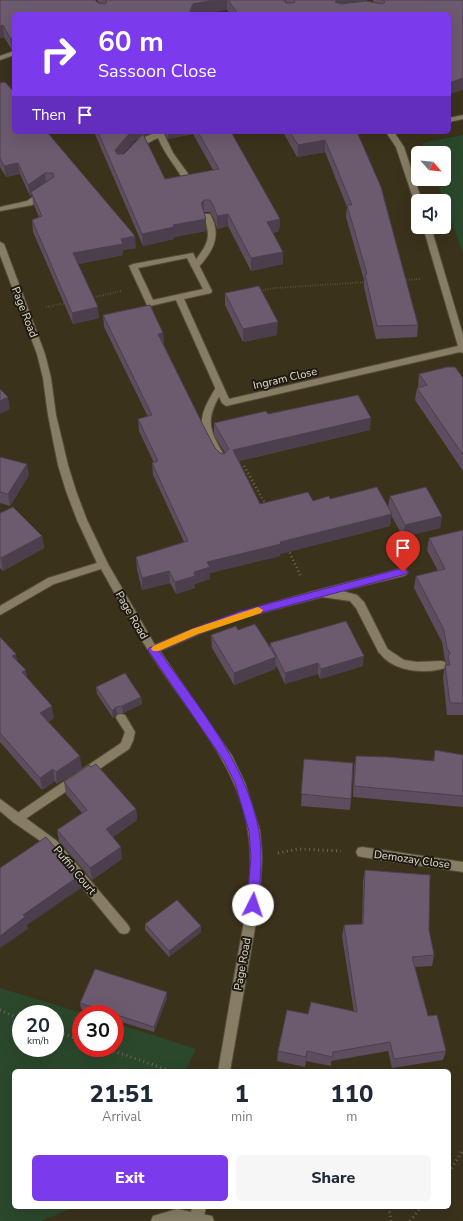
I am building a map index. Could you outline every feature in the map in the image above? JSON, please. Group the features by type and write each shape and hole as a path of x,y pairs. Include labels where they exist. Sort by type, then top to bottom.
{"street":[{"path":"0,58 12,54"},
{"path":"451,120 463,117"},
{"path":"130,153 143,141 158,134"},
{"path":"160,134 165,146 176,163 184,170 190,184"},
{"path":"393,134 400,147 416,194"},
{"path":"0,209 29,202 50,187"},
{"path":"195,266 211,244 213,229 207,216"},
{"path":"429,234 444,278 463,349"},
{"name":"Page Road","path":"0,244 41,354 47,378 52,415 70,491 103,565 153,650 228,759 240,783 248,808 254,831 256,857 253,905 224,1069"},
{"path":"190,255 208,291 150,303 143,287 133,266 190,255"},
{"name":"Ingram Close","path":"179,297 226,403 463,349"},
{"path":"220,388 214,397 204,420 204,427 223,462"},
{"path":"0,611 51,581 103,565"},
{"path":"153,650 195,631 241,615 310,595 403,572"},
{"path":"322,593 342,595 352,598 360,605 383,650 393,660 410,666 441,665"},
{"path":"18,819 125,746 130,732 122,718"},
{"name":"Puffin Court","path":"0,804 53,844 124,929"},
{"name":"Demozay Close","path":"362,852 463,867"},
{"path":"158,1221 177,1216 201,1215"}],"path":[{"path":"400,280 444,278"},
{"path":"253,292 275,288 369,282"},
{"path":"84,299 143,287"},
{"path":"24,311 69,302"},
{"path":"241,460 269,511"},
{"path":"286,546 310,595"},
{"path":"256,857 298,850 362,852"},
{"path":"0,1010 12,1015"},
{"path":"124,1055 165,1069"},
{"path":"451,1169 463,1150"},
{"path":"389,1209 391,1221"},
{"path":"410,1221 420,1209"}],"green space":[{"path":"463,135 463,253 451,220 451,194 441,194 439,186 451,186 451,146 423,146 422,143"},
{"path":"0,988 56,1005 12,1005 12,1057 64,1057 64,1008 72,1010 72,1057 124,1057 124,1026 196,1049 186,1069 12,1069 12,1209 71,1209 41,1221 0,1221"}],"building":[{"path":"0,0 95,0 98,3 105,4 107,2 105,0 214,0 193,4 190,12 12,12 12,38 10,38 3,25 0,26"},
{"path":"228,0 284,0 286,3 294,3 294,0 340,0 335,2 341,4 366,1 382,4 385,2 382,0 463,0 463,78 451,82 451,12 237,12"},
{"path":"5,82 12,90 12,134 49,134 135,236 121,239 123,244 73,253 98,307 72,313 32,220 42,216 31,192 54,177 53,173 45,173 28,185 18,163 4,166 0,158 0,83"},
{"path":"99,134 129,134 115,150 117,154 124,154 143,134 165,179 219,169 199,134 232,134 280,219 267,222 283,252 251,258 228,214 217,216 210,200 204,200 201,203 206,219 173,225 174,227 142,234"},
{"path":"291,134 358,134 381,187 418,325 377,326 365,274 367,274 347,205 352,205 325,140 298,145"},
{"path":"259,286 278,322 243,329 225,293"},
{"path":"150,305 163,333 158,334 205,429 215,448 220,453 224,454 229,449 214,423 266,411 268,414 358,395 371,418 233,450 260,504 308,492 313,501 329,496 330,499 377,487 392,514 207,562 210,567 194,572 195,576 175,582 169,571 142,578 136,557 188,541 152,463 158,461 138,419 152,415 103,315"},
{"path":"447,367 455,367 463,378 463,455 417,388 427,385 419,374"},
{"path":"0,389 8,397 0,401"},
{"path":"0,457 27,464 8,494 0,492"},
{"path":"426,487 442,516 405,525 390,496"},
{"path":"13,507 42,536 0,558 0,513"},
{"path":"463,530 463,703 450,703 445,665 450,665 448,657 450,653 447,648 444,630 416,576 445,569 429,538"},
{"path":"346,621 364,656 321,669 318,663 285,673 270,643"},
{"path":"255,624 276,657 234,673 211,635 236,626 238,630"},
{"path":"0,637 16,654 12,656 26,670 22,672 52,706 40,713 80,756 56,772 53,769 40,778 0,733"},
{"path":"125,673 141,697 122,706 116,707 112,711 96,687"},
{"path":"435,750 463,755 463,796 354,786 356,756 434,761"},
{"path":"304,759 353,763 351,799 301,794"},
{"path":"96,764 136,809 106,829 121,847 90,868 57,830 87,810 64,782 89,765 91,767"},
{"path":"46,837 79,876 23,915 25,917 0,936 0,868"},
{"path":"365,870 430,875 429,930 434,955 412,957 428,1016 437,1015 446,1051 394,1059 390,1042 333,1052 332,1057 307,1051 306,1057 278,1051 287,1010 308,1014 311,1002 357,1012 344,925 363,924"},
{"path":"177,900 201,926 169,951 145,924"},
{"path":"95,969 167,992 154,1027 124,1017 124,1005 86,1005 80,1003"}],"slow traffic":[{"path":"156,649 195,631 258,610"}],"route":[{"path":"253,905 256,857 254,831 240,783 228,759 153,650 195,631 241,615 310,595 403,572"}]}
